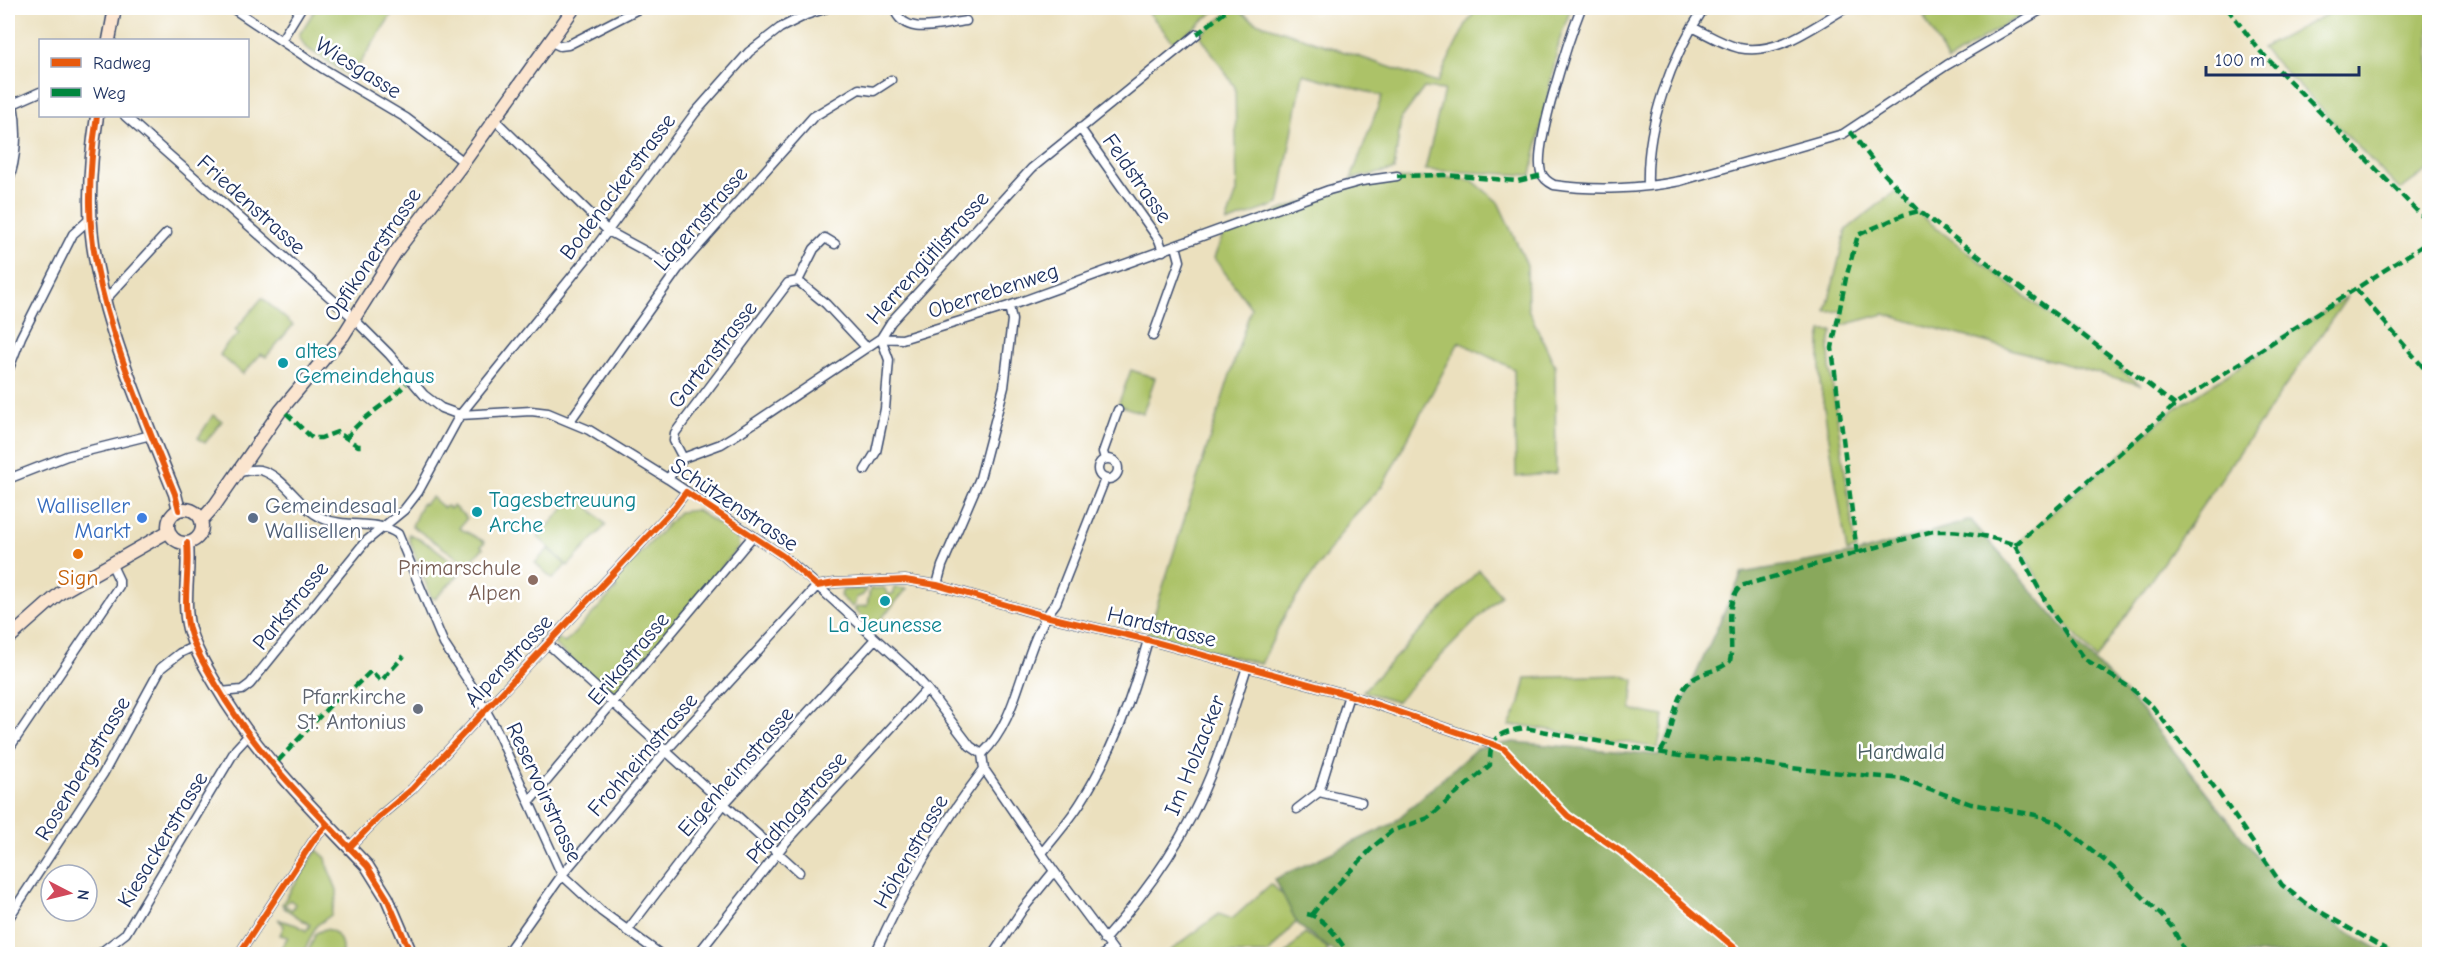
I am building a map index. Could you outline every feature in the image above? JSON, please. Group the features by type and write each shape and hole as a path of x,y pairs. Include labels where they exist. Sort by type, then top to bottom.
{"main road":[{"path":"109,39 115,8"},
{"name":"Opfikonerstrasse","path":"201,521 282,410 354,320 395,253 464,162 574,8"},
{"path":"97,117 90,198 96,262 130,381 175,494 179,510"},
{"path":"179,510 195,512 201,521 199,535 187,543 176,540 169,531 171,516 179,510"},
{"path":"8,639 60,593 169,531"},
{"path":"187,543 187,615 195,646 220,692 273,766 379,884 411,954"}],"street":[{"name":"Wiesgasse","path":"232,8 282,39 322,68 406,118 464,162"},
{"path":"282,39 301,8"},
{"path":"549,42 560,46 568,45 640,8"},
{"name":"Bodenackerstrasse","path":"381,526 404,510 418,492 460,415 608,231 695,113 749,52 780,28 827,8"},
{"path":"894,8 898,19 915,27 966,21"},
{"path":"1581,8 1551,100 1541,159 1542,175 1547,181 1562,186 1611,188 1680,181 1843,134 1947,65 2044,8"},
{"path":"1648,185 1649,153 1658,110 1671,72 1692,27 1704,8"},
{"path":"1692,27 1739,48 1768,48 1791,40 1846,8"},
{"name":"Herrengütlistrasse","path":"683,459 721,444 742,432 881,338 891,322 1032,168 1197,34"},
{"name":"Lägernstrasse","path":"570,421 678,269 813,117 859,89 874,91 891,80"},
{"path":"8,182 14,162 17,123 10,103 39,92"},
{"name":"Friedenstrasse","path":"126,117 354,320"},
{"path":"494,120 608,231 678,269"},
{"name":"Feldstrasse","path":"1080,128 1159,240 1163,251"},
{"name":"Oberrebenweg","path":"881,338 902,339 1009,306 1329,190 1362,181 1397,176"},
{"path":"8,371 9,360 74,234 91,218"},
{"path":"105,300 167,233"},
{"name":"Gartenstrasse","path":"683,459 674,441 680,424 788,283 798,281 814,249 825,238 835,244"},
{"path":"1153,336 1180,261 1176,246"},
{"path":"798,281 826,304 866,347"},
{"path":"937,585 942,566 980,478 1004,387 1012,320 1009,306"},
{"name":"Schützenstrasse","path":"354,320 389,354 423,395 441,408 460,415 531,411 548,413 570,421 589,430 668,479 783,556 927,689 970,746 982,754"},
{"path":"865,470 876,452 885,409 889,360 881,338"},
{"path":"1105,459 1103,452 1118,410"},
{"path":"8,479 67,456 151,435"},
{"path":"668,479 683,459"},
{"path":"1105,459 1116,462 1118,469 1112,478 1105,478 1099,474 1098,467 1105,459"},
{"path":"236,473 261,470 322,518 338,523 381,526"},
{"path":"1105,478 1056,603 1045,616 997,735 993,743 982,754 984,769 1109,949"},
{"name":"Alpenstrasse","path":"349,848 381,815 412,789 674,508 686,492"},
{"name":"Parkstrasse","path":"220,692 242,690 250,684 365,542 381,526"},
{"name":"Reservoirstrasse","path":"381,526 398,534 444,644 486,710 562,875 601,911 660,954"},
{"name":"Erikastrasse","path":"529,802 753,536"},
{"path":"8,750 119,586 119,580 111,563"},
{"name":"Hardstrasse","path":"817,586 905,580 937,585 1045,616 1148,640 1349,695 1492,744"},
{"name":"Frohheimstrasse","path":"506,954 562,875 665,752 817,586"},
{"name":"Eigenheimstrasse","path":"627,930 724,804 875,639"},
{"path":"1042,853 1081,803 1107,757 1132,697 1148,640"},
{"path":"547,644 799,872"},
{"name":"Rosenbergstrasse","path":"8,919 104,774 161,668 180,653 195,646"},
{"name":"Im Holzacker","path":"1109,949 1159,872 1191,817 1211,775 1247,667"},
{"name":"Pfadhagstrasse","path":"698,954 777,852 927,689"},
{"path":"1298,809 1319,792 1349,695"},
{"name":"Kiesackerstrasse","path":"99,954 126,933 236,749 249,735"},
{"name":"Höhenstrasse","path":"875,954 896,906 917,867 943,824 984,769"},
{"path":"1319,792 1361,802"},
{"path":"238,954 315,838 327,825"},
{"path":"993,954 1023,909 1054,871"}],"green space":[{"path":"316,8 396,8 351,77 305,47 299,35"},
{"path":"1145,8 1219,8 1174,43"},
{"path":"1234,8 1256,22 1437,83 1465,26 1477,8 1571,8 1559,42 1531,175 1425,170 1444,90 1424,88 1401,119 1394,170 1351,179 1382,96 1303,74 1279,204 1226,223 1237,192 1235,87 1200,35"},
{"path":"1941,8 2037,8 2006,24 1948,61 1924,17"},
{"path":"2339,8 2429,8 2429,169 2400,190 2262,48"},
{"path":"1443,177 1472,180 1498,202 1527,265 1528,309 1555,366 1556,473 1516,477 1514,369 1459,342 1383,485 1351,519 1286,613 1261,664 1148,634 1251,308 1214,258 1224,232 1343,189 1391,180"},
{"path":"1896,191 1919,214 2141,385 1884,314 1840,326 1843,311 1826,312 1846,230"},
{"path":"2348,296 2096,659 2055,611 2018,542 2176,408"},
{"path":"262,298 293,325 266,357 261,354 243,374 220,355 226,345 239,334 235,330"},
{"path":"1822,331 1833,331 1829,349 1830,368 1856,549 1847,552 1820,382"},
{"path":"1131,370 1155,378 1143,413 1118,405"},
{"path":"213,415 222,421 205,443 198,438"},
{"path":"577,494 606,525 568,566 538,537"},
{"path":"432,497 444,508 447,506 450,509 453,506 467,518 459,528 485,542 481,546 483,548 468,565 412,526 422,503 424,504"},
{"path":"696,510 737,536 739,547 612,696 554,644 558,638 565,643 617,588 613,583 679,512"},
{"name":"Hardwald","path":"1971,520 2075,641 2143,712 2292,900 2387,954 1337,954 1298,925 1275,879 1392,824 1477,748 1513,742 1659,755 1742,573 1857,553"},
{"path":"409,534 432,546 463,570 435,599 431,597"},
{"path":"548,549 566,565 553,579 535,563"},
{"path":"1479,570 1501,595 1396,702 1363,691"},
{"path":"884,588 889,595 894,593 894,588 907,589 874,627 854,610 857,607 867,606 870,589"},
{"path":"866,589 863,595 856,598 852,607 840,596 843,590"},
{"path":"1621,675 1634,680 1631,710 1664,716 1658,748 1526,726 1509,726 1520,703 1526,678"},
{"path":"317,850 326,858 337,890 331,915 316,926 303,954 277,954 288,937 280,935 284,926 278,919 306,931 310,925 284,908 286,906 292,910 295,904 290,900 283,906 282,904"},
{"path":"1271,884 1303,914 1268,954 1166,954 1219,914 1232,919"},
{"path":"325,929 339,937 342,954 307,954 316,933"},
{"path":"1305,933 1326,947 1328,951 1326,954 1286,954"}],"marked path":[{"path":"1197,34 1230,8"},
{"path":"2227,8 2260,51 2430,224"},
{"path":"1850,131 1877,166 1919,211 2175,405"},
{"path":"1397,176 1445,175 1518,181 1542,175"},
{"path":"1857,553 1832,348 1846,278 1858,235 1903,215 1919,211"},
{"path":"2015,545 2175,405 2430,241"},
{"path":"2356,289 2430,375"},
{"path":"346,439 359,424 406,384"},
{"path":"286,413 312,438 321,438 337,432 358,446 365,446"},
{"path":"1660,752 1671,730 1676,706 1683,690 1699,675 1730,661 1730,612 1735,593 1741,586 1933,531 1975,534 2015,545"},
{"path":"2015,545 2051,611 2085,659 2132,689 2153,707 2218,792 2282,885 2305,903 2394,954"},
{"path":"278,761 335,700 341,700 371,671 381,681 404,656"},
{"path":"1312,915 1323,900 1375,845 1392,831 1428,818 1490,765 1491,748 1497,737 1508,731 1525,728 1680,756 1747,761 1790,768 1903,779 1971,804 2036,815 2059,823 2116,870 2172,927 2186,954"},
{"path":"1307,914 1326,925 1349,954"}],"cycle path":[{"path":"97,117 90,197 92,233 98,271 107,310 132,387 175,494 179,510"},
{"path":"349,848 381,815 412,789 674,508 686,492 783,556 817,586 905,580 937,585 1045,616 1148,640 1349,695 1504,749 1568,816 1620,851 1742,954"},
{"path":"187,543 187,618 191,636 204,663 231,709 266,756 367,866 387,898 411,954"},
{"path":"239,954 315,838 327,825"}],"place":[{"name":"altes Gemeindehaus","path":"283,363"},
{"name":"Tagesbetreuung Arche","path":"477,512"},
{"name":"Walliseller Markt","path":"142,518"},
{"name":"Gemeindesaal, Wallisellen","path":"253,518"},
{"name":"Sign","path":"78,554"},
{"name":"Primarschule Alpen","path":"533,580"},
{"name":"La Jeunesse","path":"885,601"},
{"name":"Pfarrkirche St. Antonius","path":"418,709"}]}
